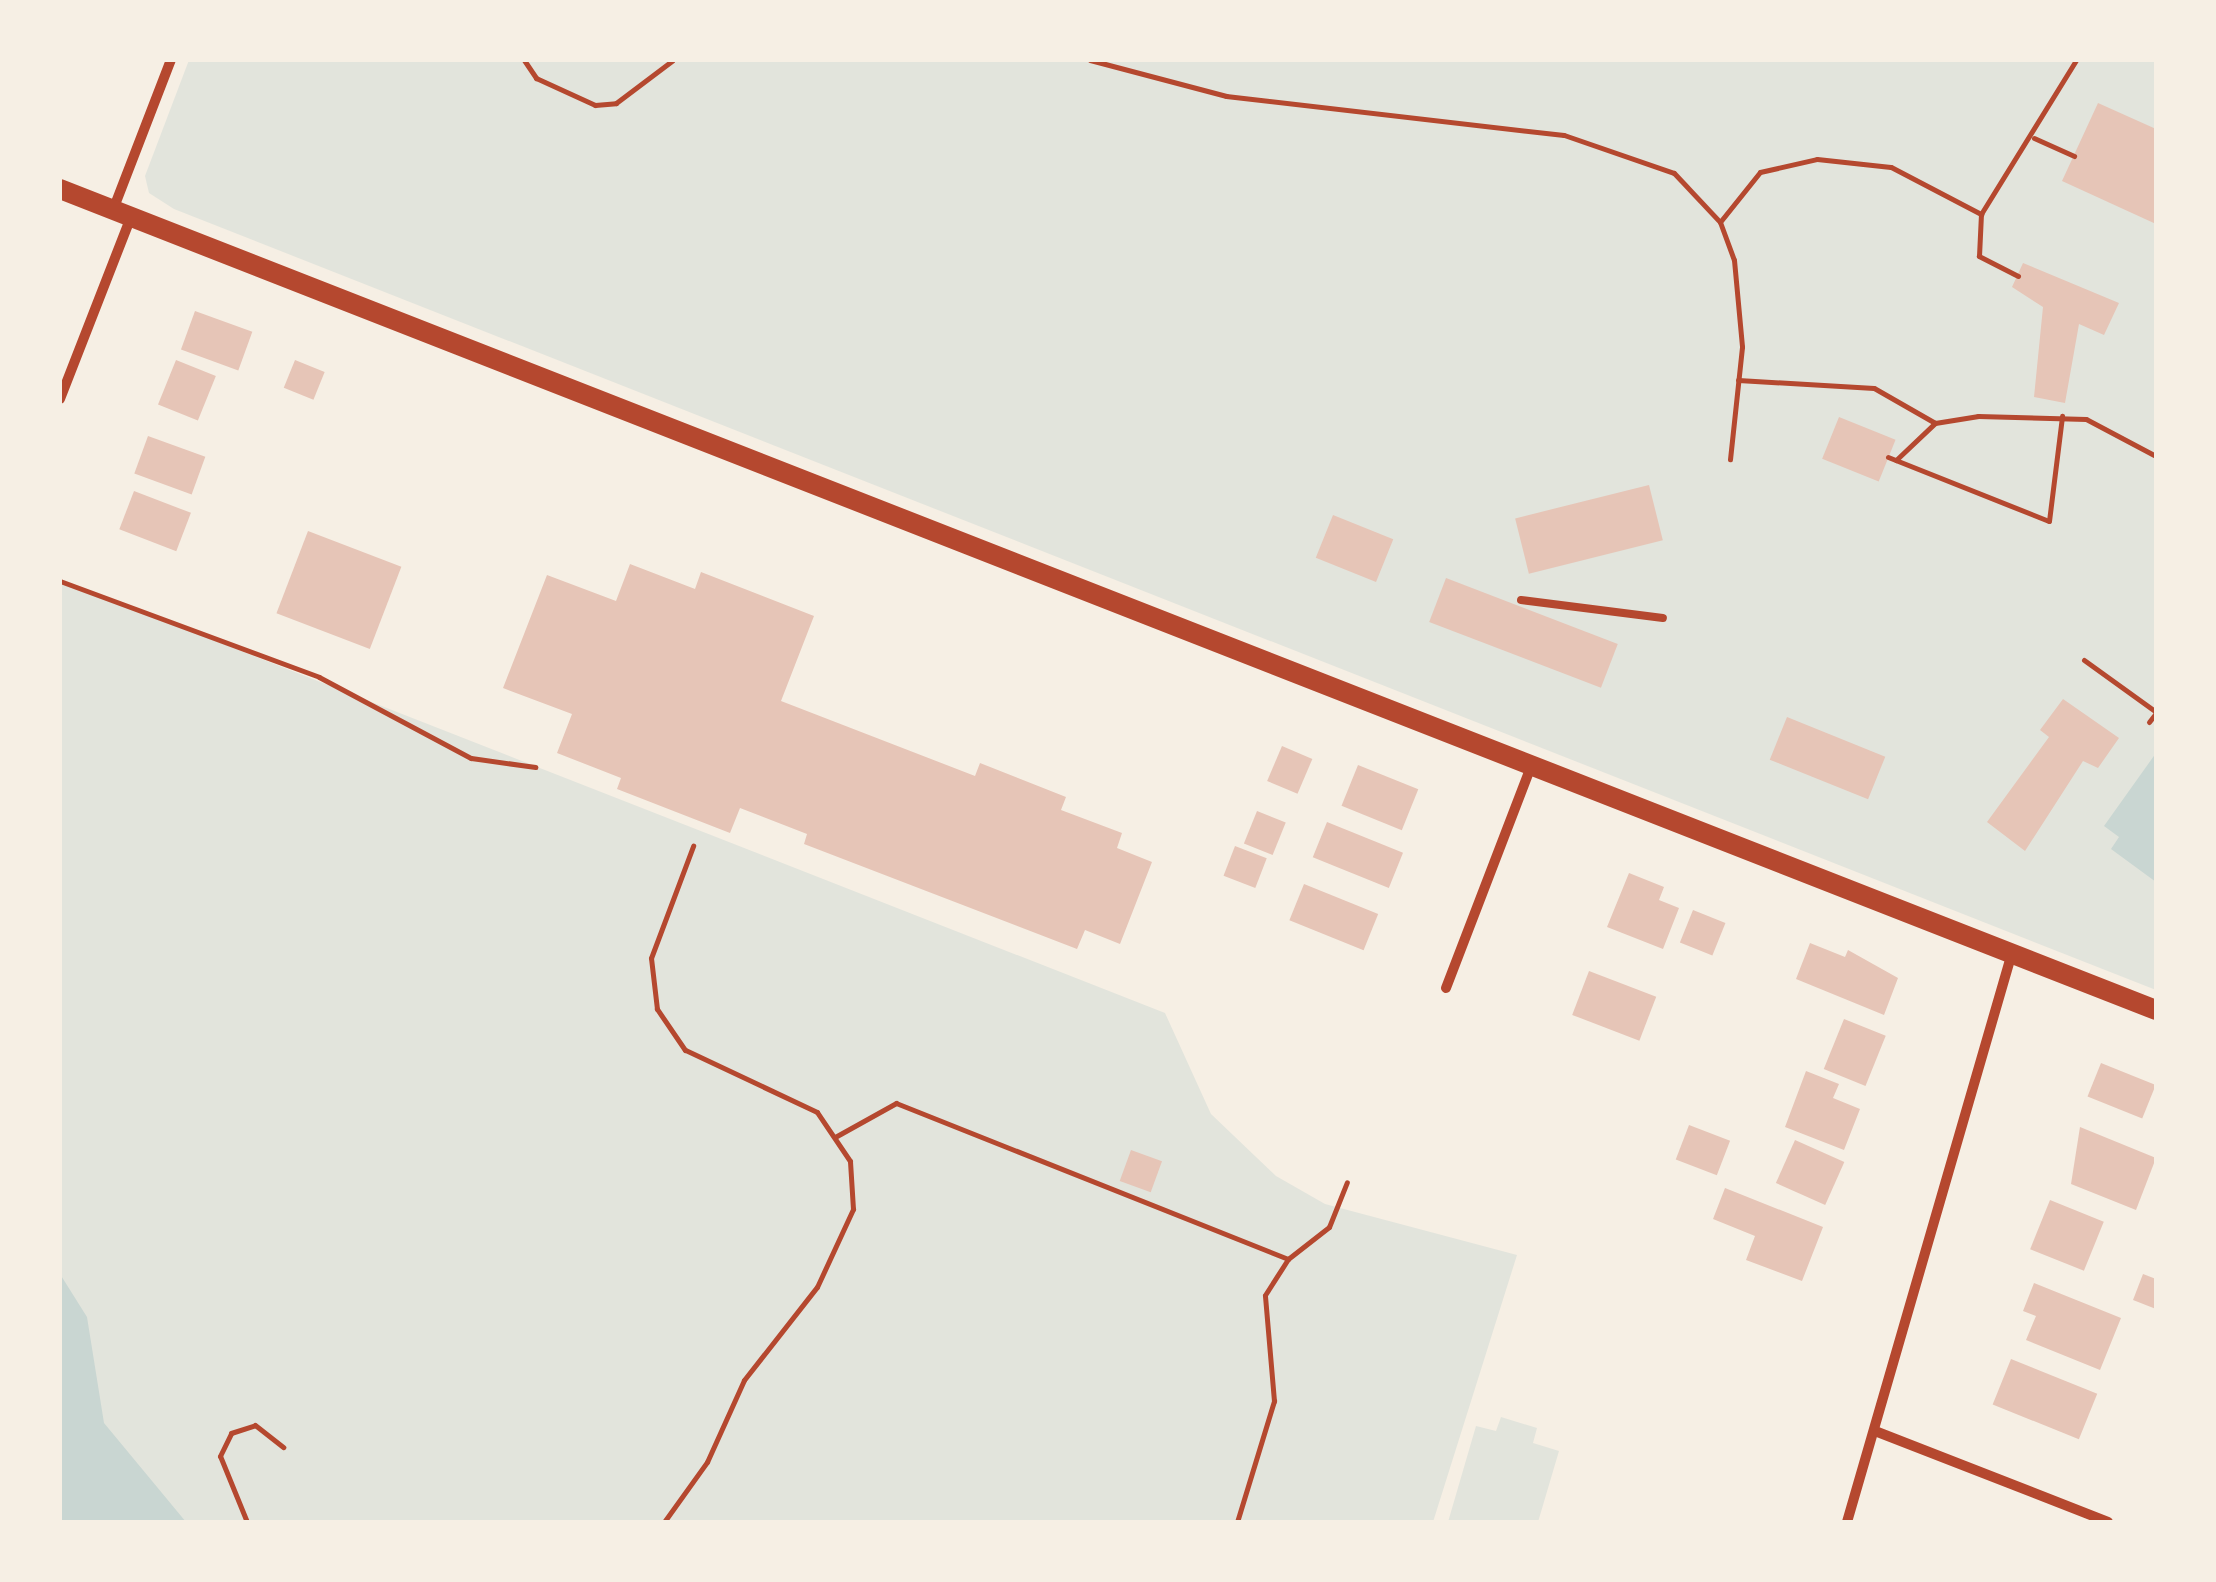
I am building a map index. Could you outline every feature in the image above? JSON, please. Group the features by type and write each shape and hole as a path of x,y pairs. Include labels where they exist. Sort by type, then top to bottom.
{"main road":[{"path":"60,189 2156,1010"}],"street":[{"path":"60,399 172,60"},
{"path":"1446,988 1530,766"},
{"path":"1847,1522 2012,953"},
{"path":"1875,1431 2108,1522"}],"lane":[{"path":"1522,600 1663,618"}],"path":[{"path":"524,60 536,78 594,106 616,103 674,60"},
{"path":"1090,60 1226,96 1594,141 1674,174 1720,222 1739,289 1738,380 1730,459"},
{"path":"2018,276 1979,256 1981,214 2034,138 2076,60"},
{"path":"2034,138 2074,156"},
{"path":"1720,222 1760,172 1817,158 1891,167 1981,214"},
{"path":"1738,380 1874,388 1935,423 2062,416 2110,426 2156,456"},
{"path":"1888,457 2049,522 2062,416"},
{"path":"1896,460 1935,423"},
{"path":"60,581 319,677 471,758 535,767"},
{"path":"2084,660 2156,712 2149,722"},
{"path":"664,1522 707,1462 744,1380 817,1288 852,1209 850,1161 817,1112 685,1050 657,1009 650,958 693,846"},
{"path":"834,1137 896,1103 1288,1259"},
{"path":"1237,1522 1274,1401 1265,1295 1288,1259 1329,1227 1347,1182"},
{"path":"247,1522 220,1456 232,1432 255,1425 284,1447"}],"shaded area":[{"path":"189,60 2156,60 2156,990 174,209 149,193 145,176"},
{"path":"60,580 1165,1013 1211,1114 1276,1176 1325,1204 1517,1255 1433,1522 60,1522"},
{"path":"2156,753 2156,882 2111,849 2119,837 2104,826"},
{"path":"60,1274 87,1317 104,1423 186,1522 60,1522"},
{"path":"1501,1417 1537,1428 1533,1443 1559,1451 1538,1522 1448,1522 1476,1426 1496,1431"}],"building":[{"path":"2098,103 2156,129 2156,224 2062,181"},
{"path":"2023,263 2119,303 2104,335 2079,324 2065,403 2034,397 2043,307 2012,287"},
{"path":"195,311 252,332 238,370 181,350"},
{"path":"176,360 216,376 198,421 158,405"},
{"path":"295,360 325,372 313,400 284,388"},
{"path":"1839,417 1896,440 1879,482 1822,459"},
{"path":"148,436 205,457 192,494 134,474"},
{"path":"1649,485 1663,540 1529,574 1515,518"},
{"path":"134,491 191,513 176,551 119,529"},
{"path":"1333,515 1393,539 1376,582 1316,558"},
{"path":"308,531 401,567 370,649 276,613"},
{"path":"630,564 695,589 701,572 814,616 781,701 975,776 980,763 1066,797 1061,810 1122,833 1117,848 1152,862 1120,944 1085,930 1077,949 804,844 807,834 740,808 730,833 617,789 621,778 557,753 572,714 503,688 547,575 616,601"},
{"path":"1446,578 1618,644 1601,688 1429,622"},
{"path":"2063,699 2119,738 2098,768 2083,761 2025,851 1987,822 2049,737 2040,730"},
{"path":"1787,717 1885,757 1868,799 1770,760"},
{"path":"1282,746 1312,759 1298,794 1267,781"},
{"path":"1358,765 1418,789 1402,830 1342,806"},
{"path":"1257,811 1286,823 1273,855 1244,843"},
{"path":"1327,822 1403,853 1389,888 1313,857"},
{"path":"1235,846 1267,858 1255,888 1224,876"},
{"path":"1629,873 1664,887 1659,900 1679,908 1663,949 1607,927"},
{"path":"1304,884 1378,914 1364,950 1289,920"},
{"path":"1693,910 1725,923 1712,956 1680,942"},
{"path":"1810,943 1845,957 1848,950 1898,978 1884,1015 1796,979"},
{"path":"1589,971 1656,997 1639,1041 1572,1015"},
{"path":"1844,1019 1886,1036 1865,1086 1824,1069"},
{"path":"2101,1063 2156,1085 2142,1118 2088,1096"},
{"path":"1806,1071 1839,1084 1833,1098 1860,1109 1844,1150 1785,1127"},
{"path":"1689,1125 1730,1141 1717,1175 1676,1160"},
{"path":"2080,1127 2156,1158 2136,1210 2071,1184"},
{"path":"1795,1140 1844,1162 1825,1205 1776,1183"},
{"path":"1131,1150 1162,1161 1151,1192 1120,1181"},
{"path":"1725,1188 1823,1227 1802,1281 1746,1260 1755,1236 1713,1219"},
{"path":"2050,1200 2104,1222 2084,1271 2030,1249"},
{"path":"2143,1274 2156,1279 2156,1309 2133,1300"},
{"path":"2034,1283 2121,1318 2100,1370 2026,1340 2036,1316 2023,1311"},
{"path":"2011,1359 2097,1394 2079,1439 1993,1404"}]}
